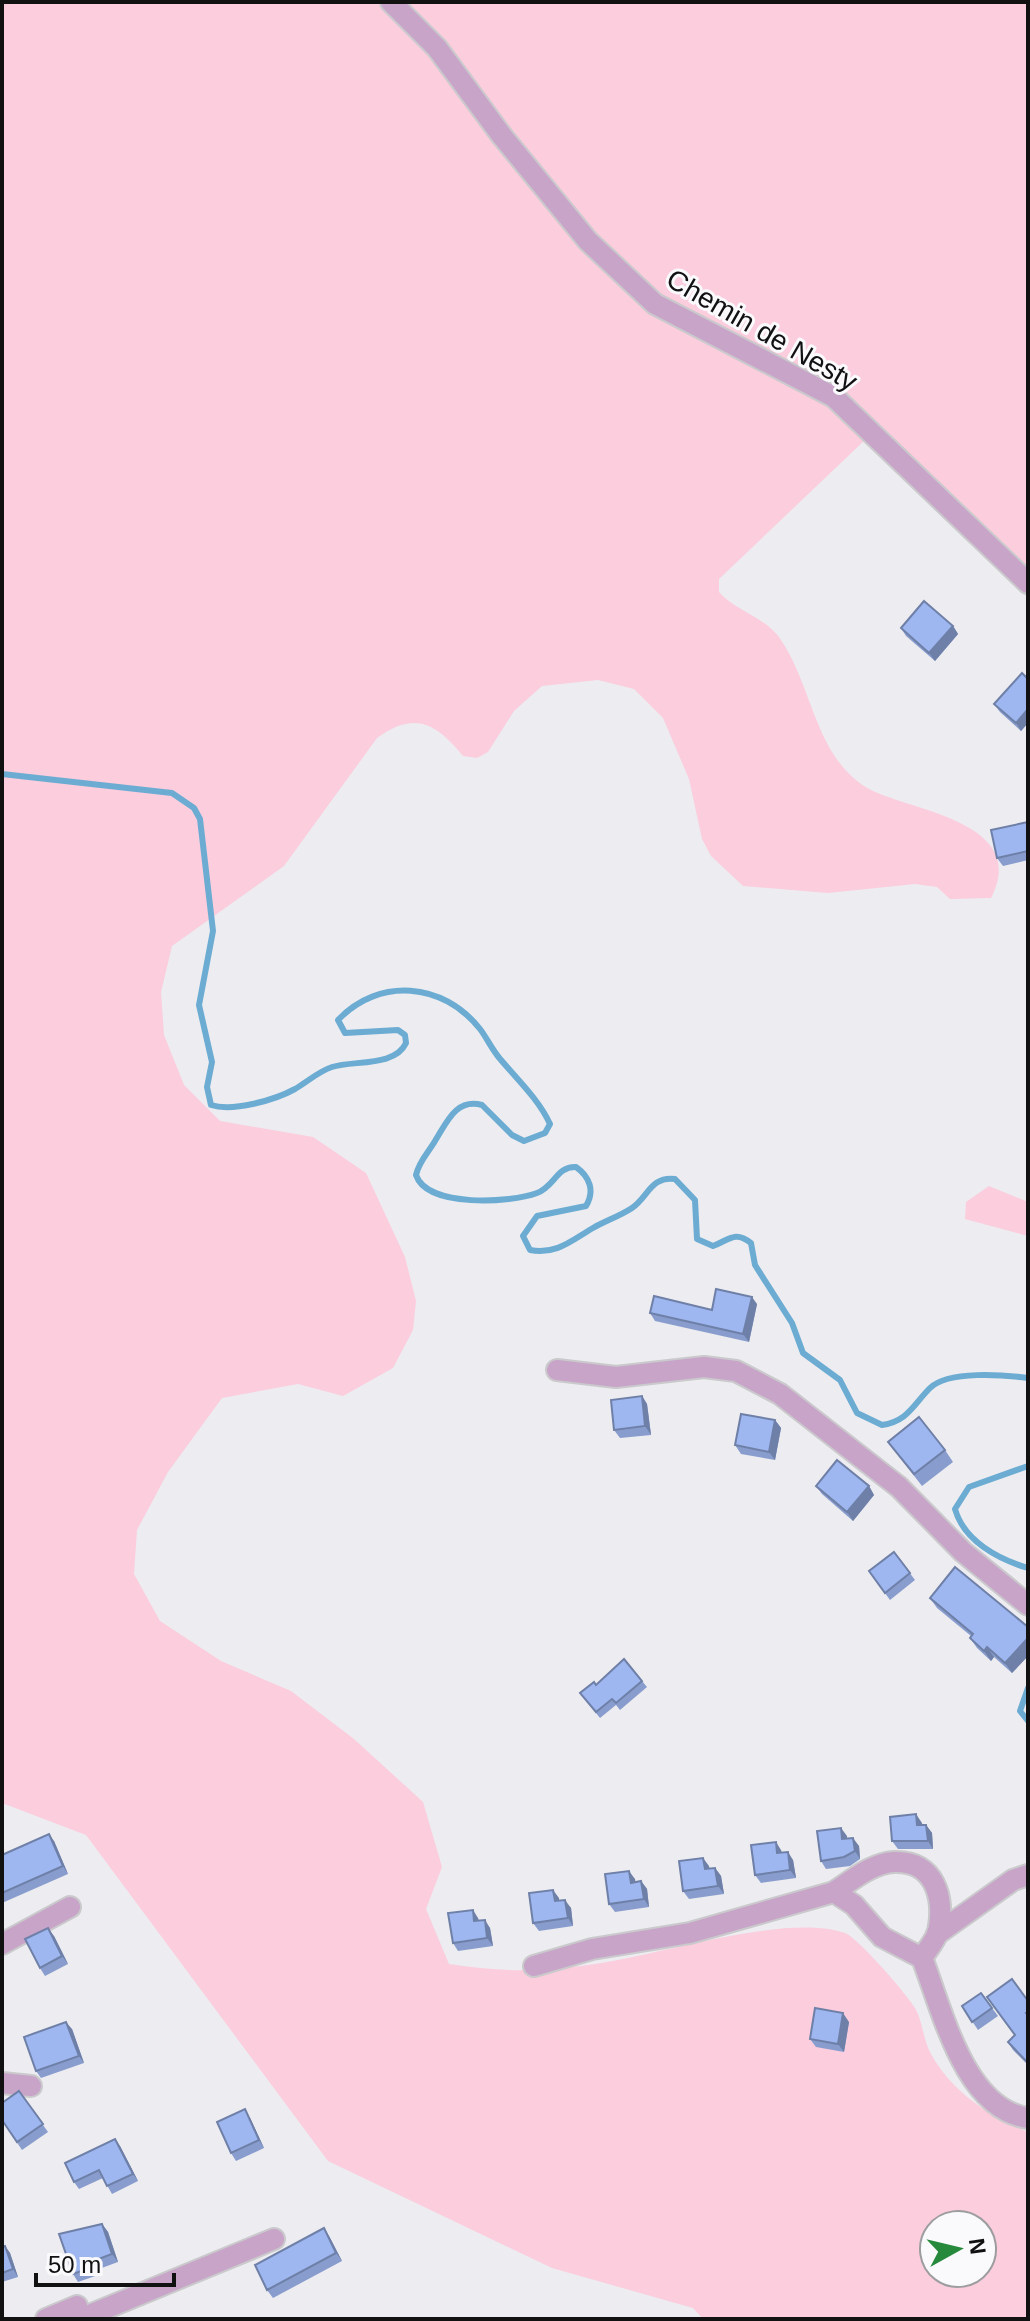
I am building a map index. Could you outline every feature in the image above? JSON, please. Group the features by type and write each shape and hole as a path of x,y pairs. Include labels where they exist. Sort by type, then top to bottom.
{"street":[{"name":"Chemin de Nesty","path":"391,2 437,48 502,136 588,241 655,304 834,397 1028,583"},
{"path":"557,1370 616,1377 704,1367 736,1371 780,1394 899,1487 963,1552 1028,1605"},
{"path":"534,1966 592,1949 690,1933 834,1892 861,1873 892,1862 918,1865 934,1879 941,1897 937,1934"},
{"path":"922,1958 937,1934 1013,1880 1028,1875"},
{"path":"834,1892 854,1905 882,1937 922,1958 965,2069 984,2094 1028,2118"},
{"path":"2,1944 70,1907"},
{"path":"2,2083 31,2086"},
{"path":"46,2319 79,2313 274,2239"}],"shaded area":[{"path":"2,2 1028,2 1028,566 890,441 866,439 719,579 719,592 726,599 768,626 781,640 827,742 852,777 871,790 961,823 981,836 994,852 999,872 991,898 950,899 937,887 915,884 828,893 743,886 711,856 702,839 689,779 663,718 634,689 598,680 542,686 514,711 488,752 477,758 463,756 444,736 424,724 403,724 377,738 284,866 172,946 161,992 164,1035 184,1085 220,1121 313,1137 366,1173 405,1257 416,1301 413,1330 393,1368 343,1396 298,1384 222,1398 168,1472 137,1530 134,1574 160,1621 221,1661 291,1691 354,1739 423,1802 442,1867 426,1909 449,1964 502,1970 570,1967 719,1938 789,1928 819,1928 845,1933 860,1944 918,2013 931,2054 950,2080 986,2110 1028,2132 1028,2319 703,2319 693,2308 552,2268 328,2161 86,1835 2,1803"},
{"path":"989,1186 1028,1202 1028,1236 965,1219 966,1202"}],"building":[{"path":"924,601 953,626 929,653 901,628"},
{"path":"1022,673 1028,679 1028,709 1016,723 994,704"},
{"path":"1028,822 1028,851 997,858 991,830"},
{"path":"716,1289 752,1297 743,1334 650,1313 654,1296 712,1310"},
{"path":"642,1396 645,1426 614,1430 611,1400"},
{"path":"741,1414 775,1420 769,1452 735,1445"},
{"path":"919,1417 945,1450 914,1474 888,1442"},
{"path":"837,1460 869,1486 847,1512 816,1486"},
{"path":"894,1552 910,1573 885,1593 869,1571"},
{"path":"955,1567 1028,1627 1028,1638 1005,1663 987,1647 984,1651 970,1638 973,1634 930,1598"},
{"path":"624,1659 642,1681 616,1703 612,1699 596,1712 580,1693 594,1682 596,1685"},
{"path":"916,1814 917,1825 926,1825 928,1841 892,1841 890,1817"},
{"path":"841,1828 842,1839 853,1838 855,1851 844,1857 821,1861 817,1831"},
{"path":"49,1834 63,1866 2,1893 2,1855"},
{"path":"776,1842 777,1853 788,1852 790,1870 755,1875 751,1845"},
{"path":"703,1858 705,1869 715,1868 718,1886 683,1891 679,1861"},
{"path":"629,1871 631,1883 641,1881 644,1899 609,1904 605,1874"},
{"path":"553,1890 555,1901 565,1900 568,1918 533,1923 529,1893"},
{"path":"473,1910 474,1921 485,1920 487,1938 453,1943 448,1913"},
{"path":"48,1928 62,1956 40,1968 25,1939"},
{"path":"1012,1979 1028,2001 1028,2063 1008,2042 1015,2035 987,1997"},
{"path":"981,1993 992,2008 972,2022 962,2006"},
{"path":"815,2008 843,2013 838,2044 810,2039"},
{"path":"66,2022 79,2056 36,2071 24,2037"},
{"path":"19,2091 43,2124 17,2142 2,2120 2,2103"},
{"path":"245,2109 259,2140 231,2153 217,2122"},
{"path":"115,2139 133,2174 107,2186 99,2170 74,2182 65,2163"},
{"path":"102,2224 112,2254 93,2261 95,2266 73,2274 59,2234"},
{"path":"324,2228 336,2253 267,2290 255,2265"},
{"path":"5,2246 13,2269 2,2273 2,2247"}],"waterway":[{"path":"2,774 172,793 194,808 200,819 213,931 199,1005 212,1062 207,1087 211,1105 231,1107 265,1101 295,1089 332,1067 393,1056 406,1043 405,1035 398,1030 345,1033 338,1020 354,1006 372,997 410,991 430,994 465,1013 480,1029 498,1056 534,1098 550,1124 545,1133 524,1141 512,1135 482,1105 465,1105 448,1119 419,1165 416,1175 423,1186 452,1198 509,1199 537,1193 564,1170 576,1167 590,1185 589,1200 586,1206 537,1216 523,1236 530,1250 540,1251 571,1242 632,1208 655,1184 675,1179 695,1200 697,1239 713,1246 736,1237 751,1243 755,1265 792,1323 803,1353 840,1380 857,1413 882,1425 904,1416 930,1388 950,1378 977,1375 1028,1378"},
{"path":"1028,1466 969,1487 955,1509 959,1520 974,1539 994,1554 1028,1568"},
{"path":"1028,1688 1020,1711 1028,1721"}]}
